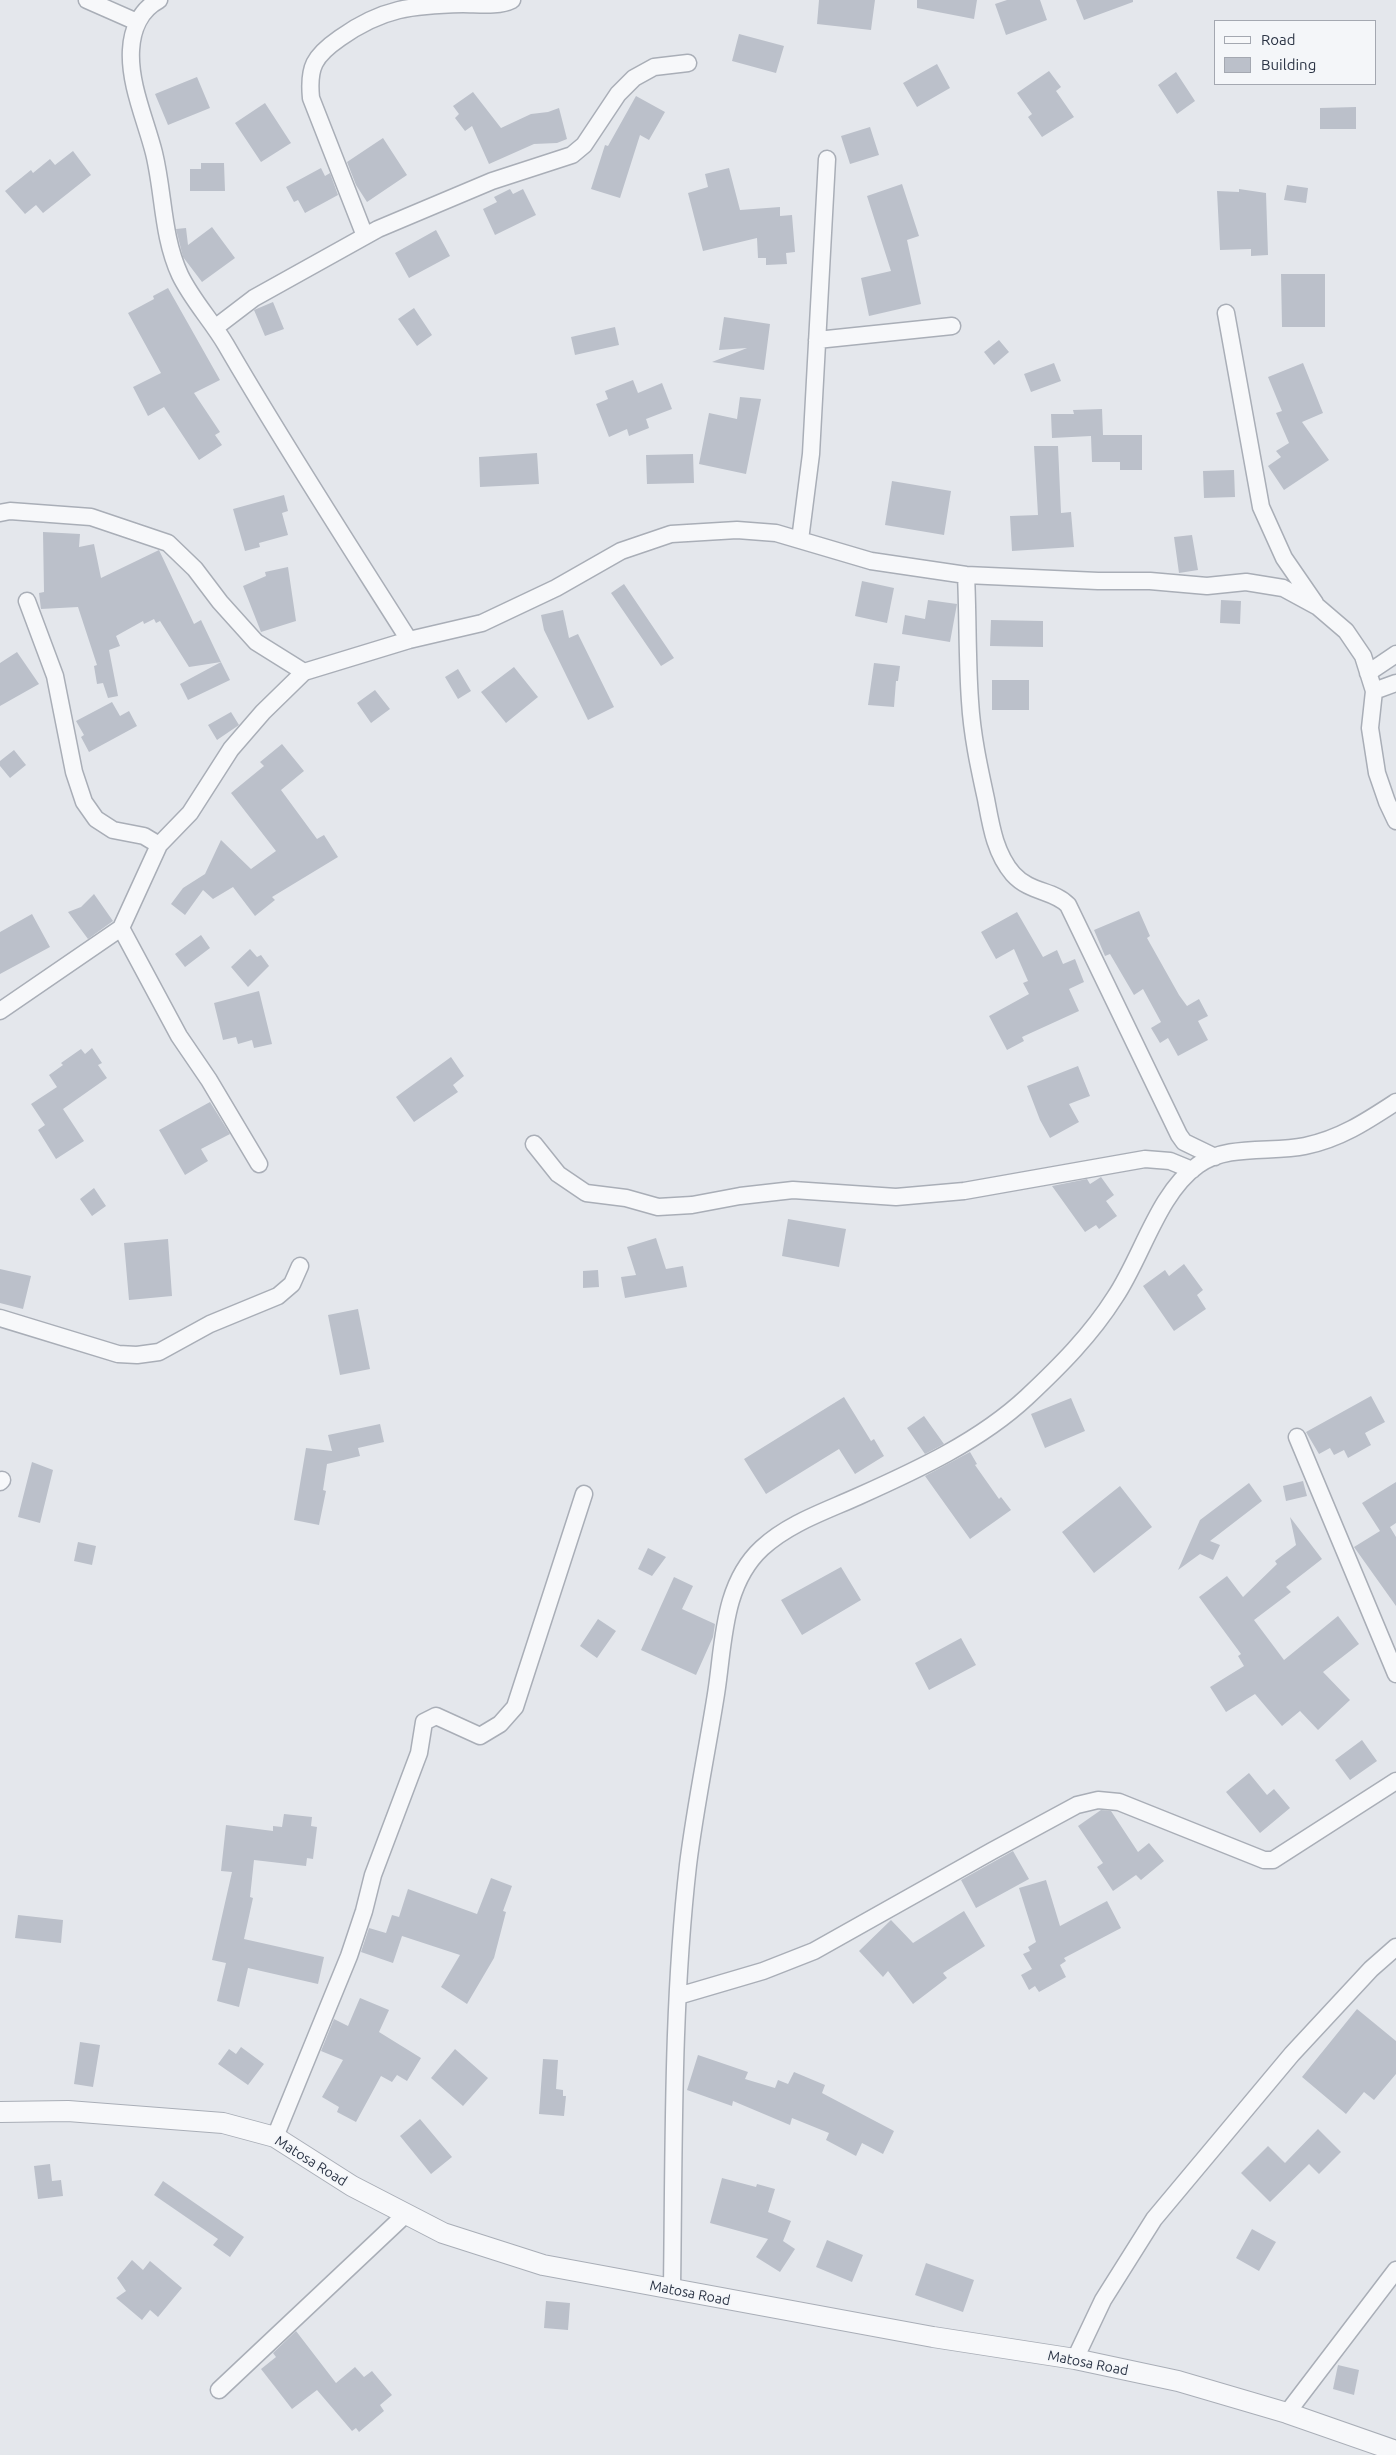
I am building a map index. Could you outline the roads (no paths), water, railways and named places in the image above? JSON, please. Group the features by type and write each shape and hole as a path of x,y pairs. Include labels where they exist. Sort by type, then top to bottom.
{"street":[{"path":"87,0 137,22"},
{"path":"159,0 152,3 137,22 131,51 137,93 154,154 172,255 187,288 216,327 304,475 409,640"},
{"path":"365,236 311,98 309,76 313,65 327,47 363,22 395,10 426,5 495,3 512,0"},
{"path":"216,327 254,298 365,236 492,181 572,155 584,145 618,94 634,78 654,68 688,63"},
{"path":"800,540 811,454 827,159"},
{"path":"1226,313 1260,507 1284,558 1318,607"},
{"path":"817,340 952,326"},
{"path":"0,513 10,511 91,517 168,543 195,569 220,602 256,642 304,672"},
{"path":"0,1011 121,928 159,845 190,813 231,749 263,712 304,672 409,640 482,623 556,588 621,551 671,534 737,530 776,533 871,561 966,575 1098,581 1150,581 1207,586 1246,582 1283,588 1318,607 1346,631 1363,656 1374,691 1370,728 1377,773 1396,821"},
{"path":"966,575 970,701 975,744 994,840 1003,860 1022,882 1032,889 1059,898 1068,906 1179,1135 1184,1142 1215,1157"},
{"path":"28,601 55,676 74,772 84,802 96,818 112,830 144,836 159,845"},
{"path":"1368,673 1396,654"},
{"path":"1374,691 1396,683"},
{"path":"121,928 180,1036 209,1080 259,1164"},
{"path":"672,2288 678,1996 688,1865 716,1693 722,1642 734,1590 746,1567 763,1547 790,1528 934,1460 990,1426 1023,1401 1066,1360 1092,1329 1117,1295 1170,1195 1192,1170 1202,1162 1234,1153 1305,1146 1347,1134 1396,1102"},
{"path":"534,1144 558,1174 586,1192 626,1198 658,1207 692,1205 740,1196 793,1190 896,1197 964,1191 1145,1159 1170,1161 1192,1170"},
{"path":"0,1318 118,1354 137,1355 159,1352 210,1324 278,1296 292,1284 300,1266"},
{"path":"1297,1437 1396,1674"},
{"path":"275,2137 349,1956 364,1911 373,1875 419,1753 424,1722 436,1716 480,1736 500,1724 515,1708 584,1494"},
{"path":"678,1996 763,1971 814,1951 992,1850 1078,1806 1098,1800 1119,1802 1264,1860 1273,1860 1396,1781"},
{"path":"1075,2359 1103,2300 1154,2219 1292,2054 1371,1969 1396,1946"},
{"name":"Matosa Road","path":"0,2112 68,2111 222,2123 275,2137 352,2186 443,2233 543,2265 923,2336 1075,2359 1178,2381 1287,2413 1396,2451"},
{"path":"219,2390 406,2214"},
{"path":"1287,2413 1396,2270"}]}
